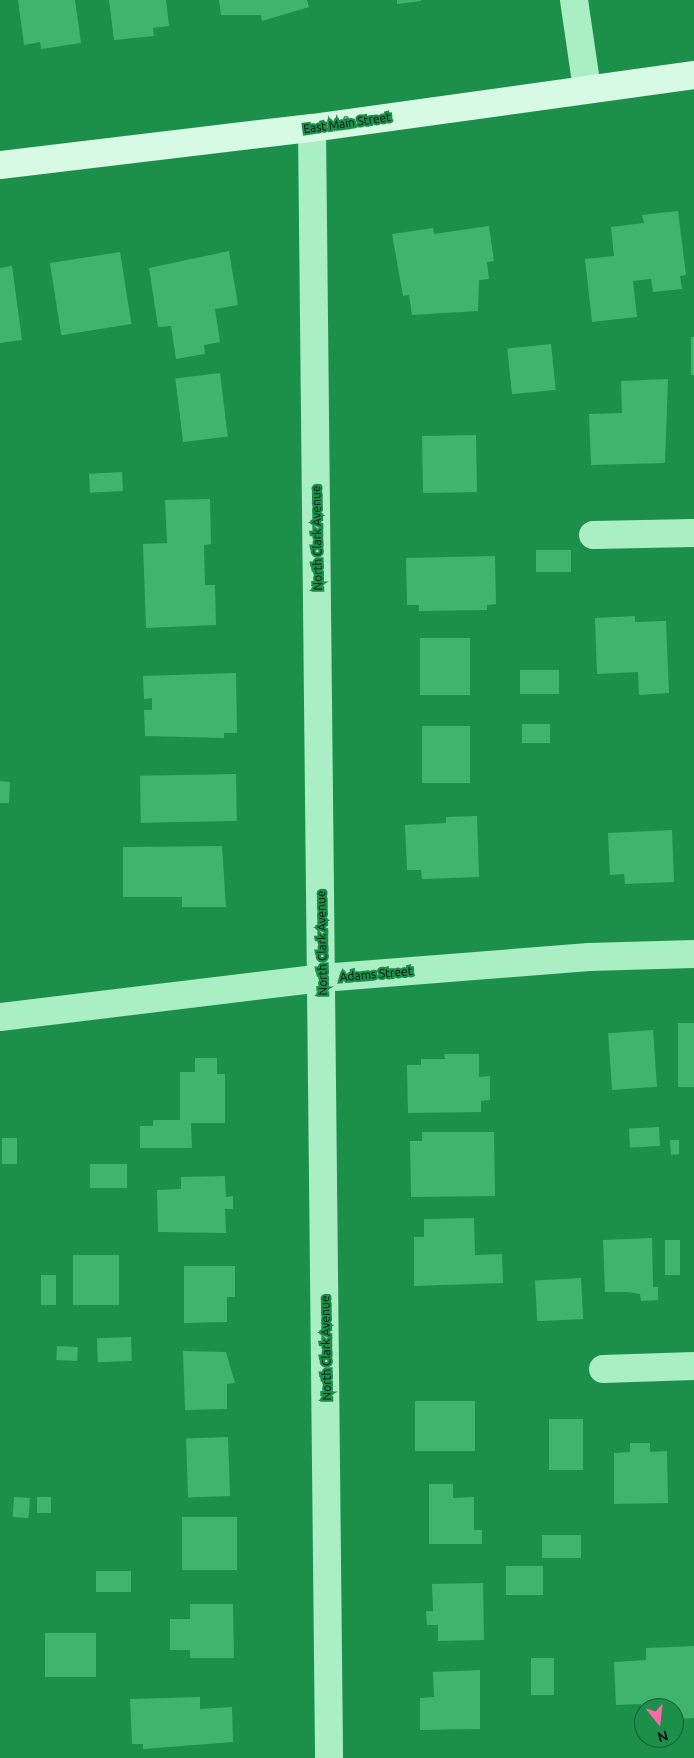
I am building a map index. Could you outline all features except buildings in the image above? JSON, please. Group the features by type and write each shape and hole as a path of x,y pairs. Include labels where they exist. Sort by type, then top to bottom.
{"street":[{"path":"574,0 587,89"},
{"name":"East Main Street","path":"0,165 312,128 694,75"},
{"name":"North Clark Avenue","path":"312,128 329,1758"},
{"path":"593,535 694,533"},
{"name":"Adams Street","path":"0,1017 322,978 589,957 694,954"},
{"path":"603,1368 694,1366"}]}
